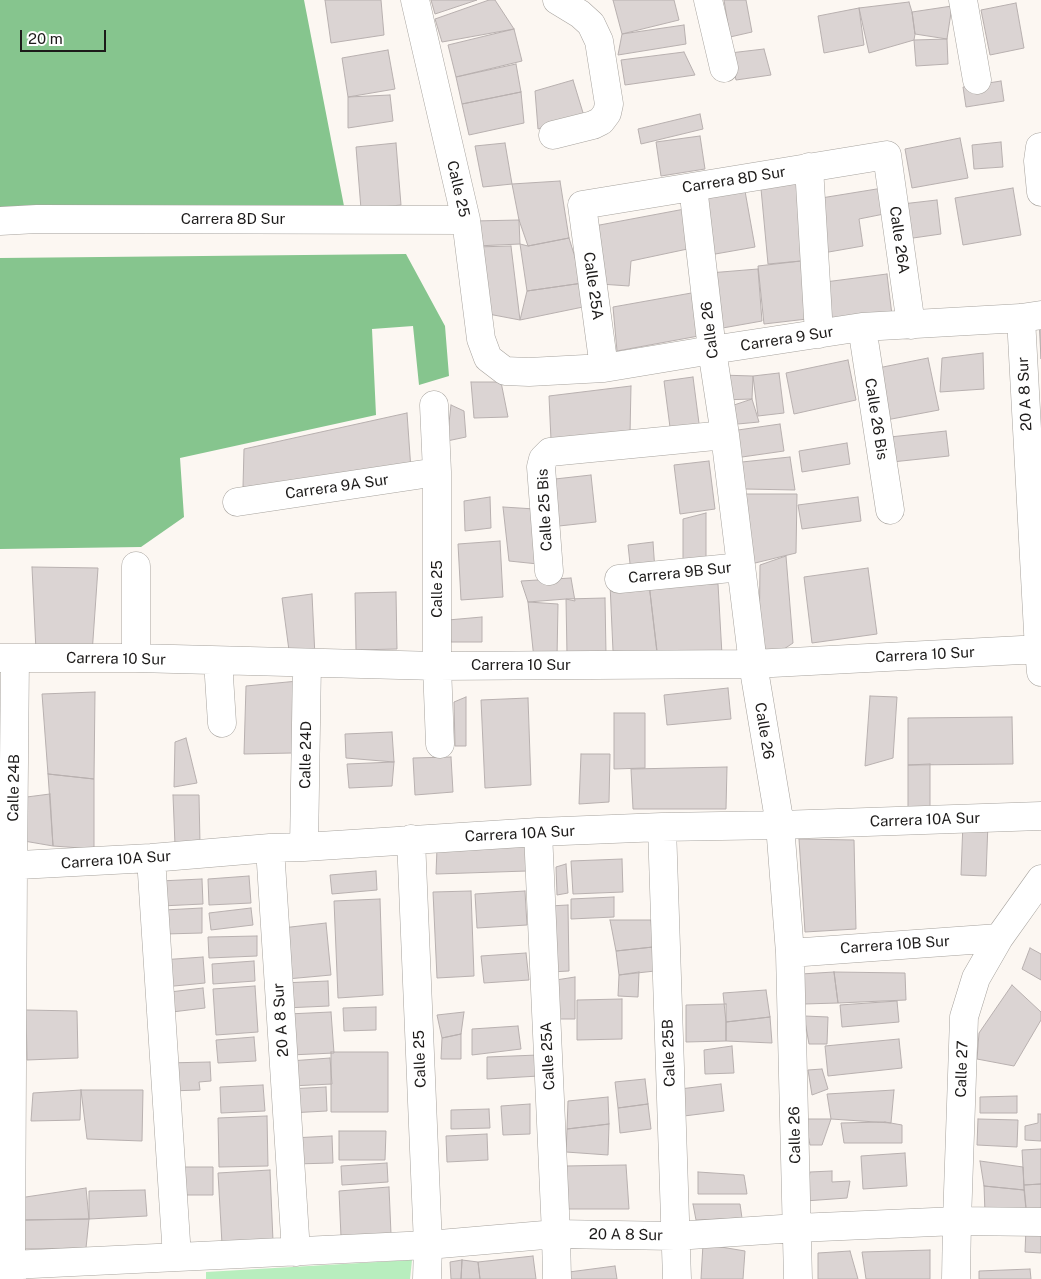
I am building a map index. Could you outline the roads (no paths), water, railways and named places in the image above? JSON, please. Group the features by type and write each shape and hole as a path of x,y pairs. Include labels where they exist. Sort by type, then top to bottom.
{"street":[{"name":"Calle 25","path":"415,0 466,220 481,340 488,358 505,371"},
{"path":"553,135 593,126 601,122 607,113 609,104 599,41 592,24 557,0"},
{"path":"708,0 724,68"},
{"path":"963,0 978,80"},
{"path":"1040,147 1038,161 1041,192"},
{"name":"Carrera 8D Sur","path":"582,205 887,155"},
{"name":"Calle 26A","path":"887,155 911,325"},
{"path":"809,168 819,334"},
{"name":"Calle 26","path":"693,186 712,350 725,435 753,664 780,825 790,954 798,1279"},
{"name":"Calle 25A","path":"582,205 604,368"},
{"name":"Carrera 8D Sur","path":"0,221 37,219 466,220"},
{"name":"Carrera 9 Sur","path":"505,371 529,372 604,368 862,327 1031,317"},
{"name":"20 A 8 Sur","path":"1031,317 1040,657"},
{"name":"Calle 26 Bis","path":"862,327 890,510"},
{"name":"Calle 25","path":"434,405 437,472 437,666 440,744"},
{"name":"Calle 25 Bis","path":"548,570 541,466 543,459 550,452 725,435"},
{"name":"Carrera 9A Sur","path":"237,502 437,472"},
{"path":"136,566 136,658"},
{"name":"Carrera 9B Sur","path":"619,580 741,567"},
{"name":"Carrera 10 Sur","path":"8,658 136,658 437,666 753,664 1040,657"},
{"name":"Calle 24B","path":"8,658 6,866 12,1272"},
{"path":"218,661 222,723"},
{"name":"Calle 24D","path":"304,847 307,663"},
{"name":"Carrera 10A Sur","path":"6,866 538,832 1041,816"},
{"name":"Calle 25B","path":"662,827 677,1279"},
{"name":"Calle 25A","path":"538,832 557,1279"},
{"name":"Calle 25","path":"412,839 428,1245 427,1279"},
{"name":"20 A 8 Sur","path":"270,848 296,1252"},
{"path":"151,858 177,1257"},
{"name":"Calle 27","path":"956,1279 964,1017 976,978 999,938 1041,879"},
{"name":"Carrera 10B Sur","path":"790,954 999,938"},
{"name":"20 A 8 Sur","path":"12,1272 177,1257 428,1245 556,1234 676,1236 797,1228 957,1221 1041,1222"}]}
